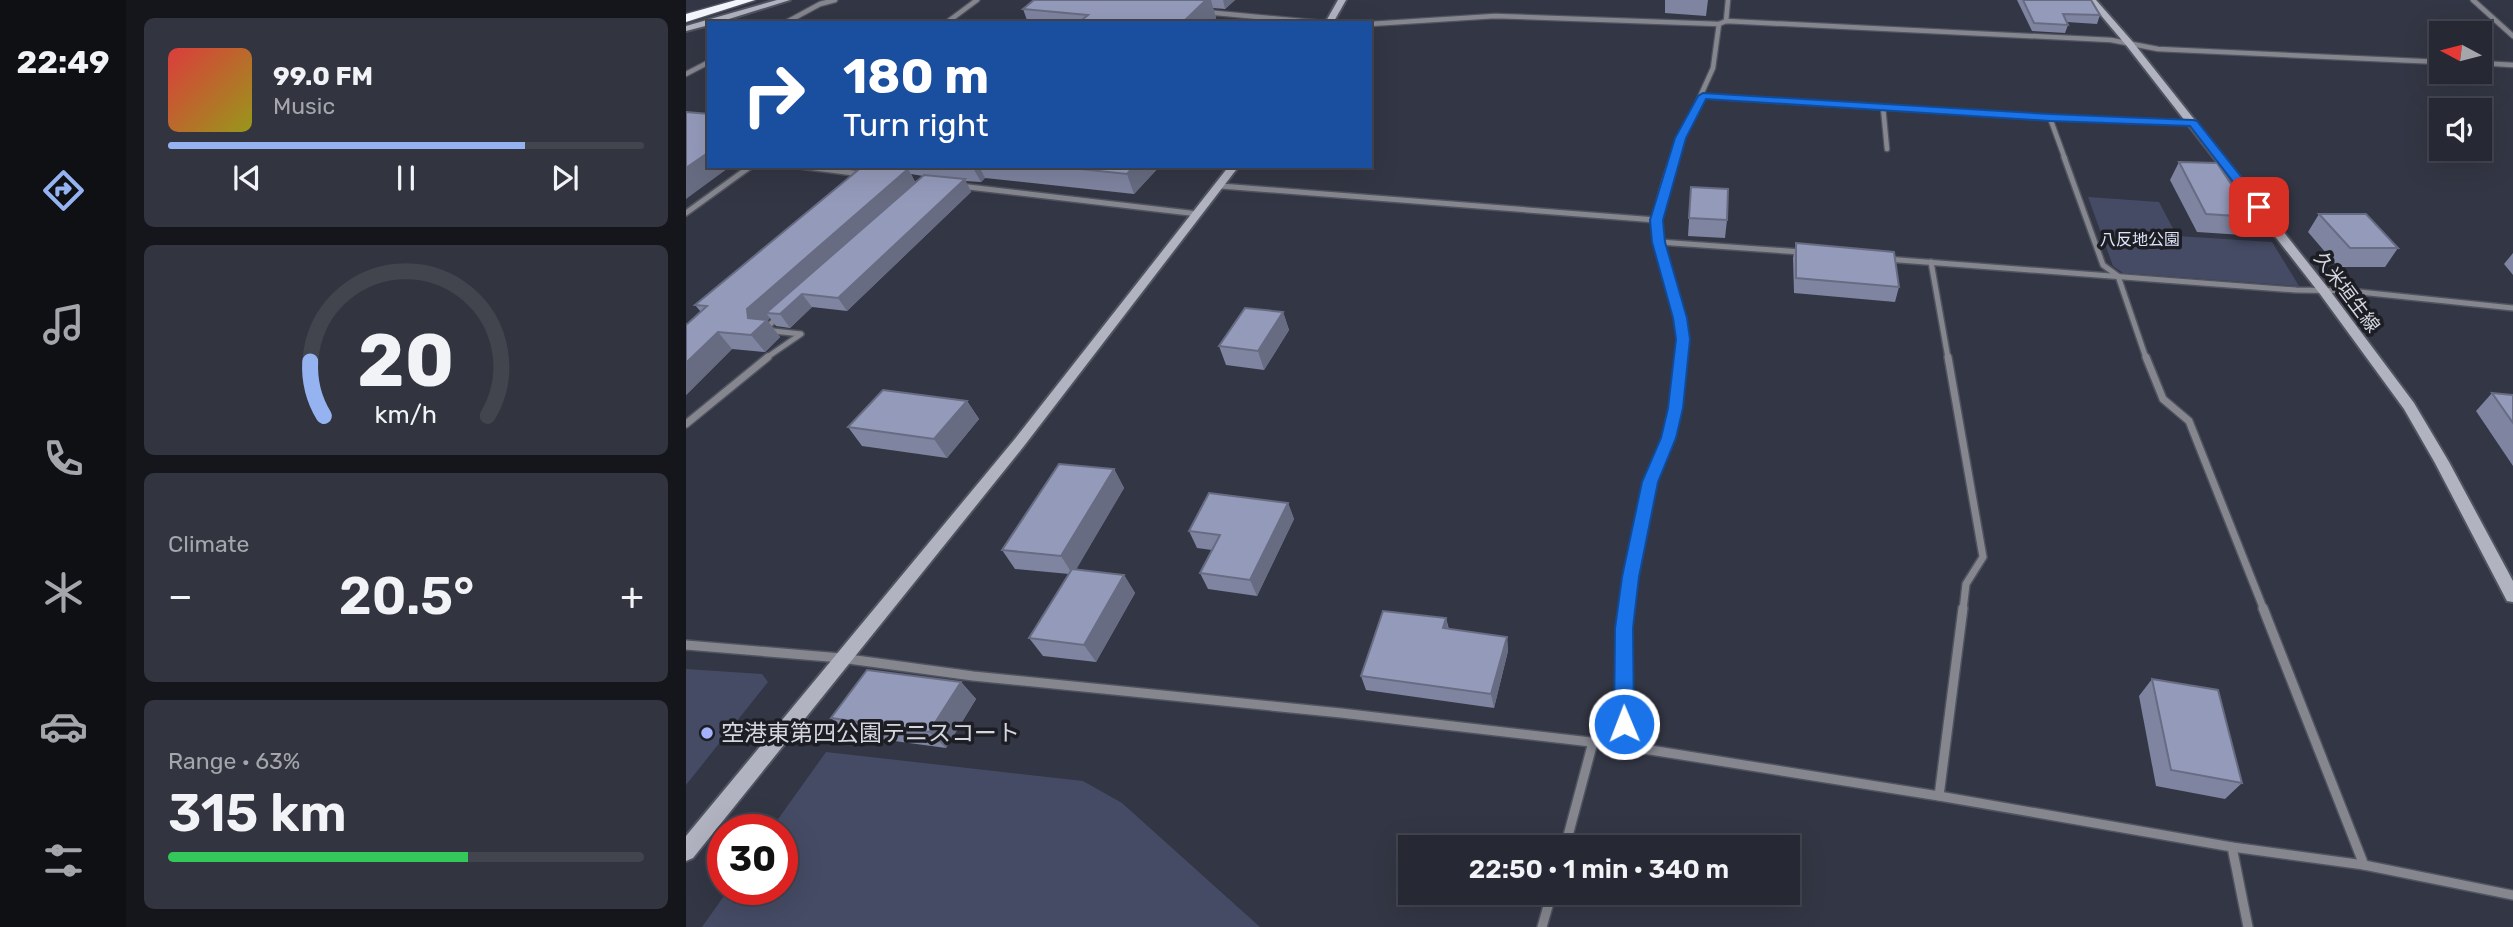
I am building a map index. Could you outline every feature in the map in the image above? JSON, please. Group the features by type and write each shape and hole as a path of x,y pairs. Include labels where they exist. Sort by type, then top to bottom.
{"highway":[{"path":"686,7 719,0"},
{"path":"686,18 749,0"}],"main road":[{"path":"714,21 786,0"},
{"path":"1330,21 1342,0"},
{"name":"久米垣生線","path":"2092,0 2325,290 2409,406 2513,596"},
{"path":"686,29 707,23"},
{"path":"686,851 1019,443 1199,215 1233,168"}],"street":[{"path":"789,21 820,4 835,0"},
{"path":"949,21 977,0"},
{"path":"1726,21 1728,0"},
{"path":"2473,0 2513,36"},
{"path":"1200,11 1302,21"},
{"path":"1372,24 1495,16 1719,24 1726,21 2129,43 2158,49 2429,61"},
{"path":"1625,746 1624,628 1630,577 1650,482 1668,438 1676,408 1683,339 1680,318 1658,242 1656,220 1681,138 1703,96 1721,41 1719,24"},
{"path":"686,74 707,63"},
{"path":"2492,64 2513,65"},
{"path":"1703,96 2050,118 2193,123"},
{"path":"1883,107 1886,149"},
{"path":"2050,118 2103,265 2118,276 2163,402 2189,421 2364,865"},
{"path":"686,213 748,168"},
{"path":"816,168 864,174"},
{"path":"956,185 1199,215"},
{"path":"1220,186 1656,220"},
{"path":"1658,242 1808,253"},
{"path":"1876,258 2350,291 2513,308"},
{"path":"1931,262 1983,557 1966,584 1939,796"},
{"path":"686,424 759,363 801,334 764,330 784,312"},
{"path":"686,645 841,658 973,676 1354,714 1625,746 1939,796 2232,847 2364,865 2513,895"},
{"path":"1568,835 1594,742"},
{"path":"2232,847 2248,927"},
{"path":"1542,927 1548,905"}],"green space":[{"name":"八反地公園","path":"2088,197 2159,202 2177,236 2272,242 2299,286 2123,273 2113,266"},
{"name":"空港東第四公園テニスコート","path":"686,669 762,674 768,682 686,785"},
{"path":"826,752 1083,781 1122,803 1260,927 702,927 718,905 798,905 798,814 782,814"}],"building":[{"path":"1034,0 1206,0 1184,21 1080,21 1088,15 1023,9"},
{"path":"2023,0 2091,0 2100,15 2063,14 2068,25 2034,23"},
{"path":"686,112 707,114 707,153 686,168"},
{"path":"2179,162 2217,163 2253,217 2206,214"},
{"path":"861,168 908,169 747,309 748,318 767,320 751,335 718,332 686,363 686,325 707,306 695,305"},
{"path":"1071,168 1132,168 1127,174"},
{"path":"924,175 965,179 838,298 802,294 780,314 766,313"},
{"path":"1691,187 1728,189 1727,220 1689,218"},
{"path":"2319,214 2366,214 2398,248 2350,248"},
{"path":"1796,243 1894,252 1899,287 1796,278"},
{"path":"1245,308 1283,312 1258,351 1219,346"},
{"path":"883,390 967,401 934,439 848,427"},
{"path":"2492,393 2513,395 2513,423"},
{"path":"1059,464 1114,469 1061,556 1002,550"},
{"path":"1209,493 1288,503 1250,580 1200,573 1220,535 1189,531"},
{"path":"1072,569 1124,575 1084,645 1029,638"},
{"path":"1383,611 1446,618 1443,628 1507,637 1491,694 1361,676"},
{"path":"867,670 961,682 929,732 831,718"},
{"path":"2152,679 2218,690 2242,783 2171,770"}],"place":[{"name":"空港東第四公園テニスコート","path":"707,733"}],"route":[{"path":"1624,724 1624,628 1630,577 1650,482 1668,438 1676,408 1683,339 1680,318 1658,242 1656,220 1681,138 1703,96 2050,118 2193,123 2259,207"}]}
